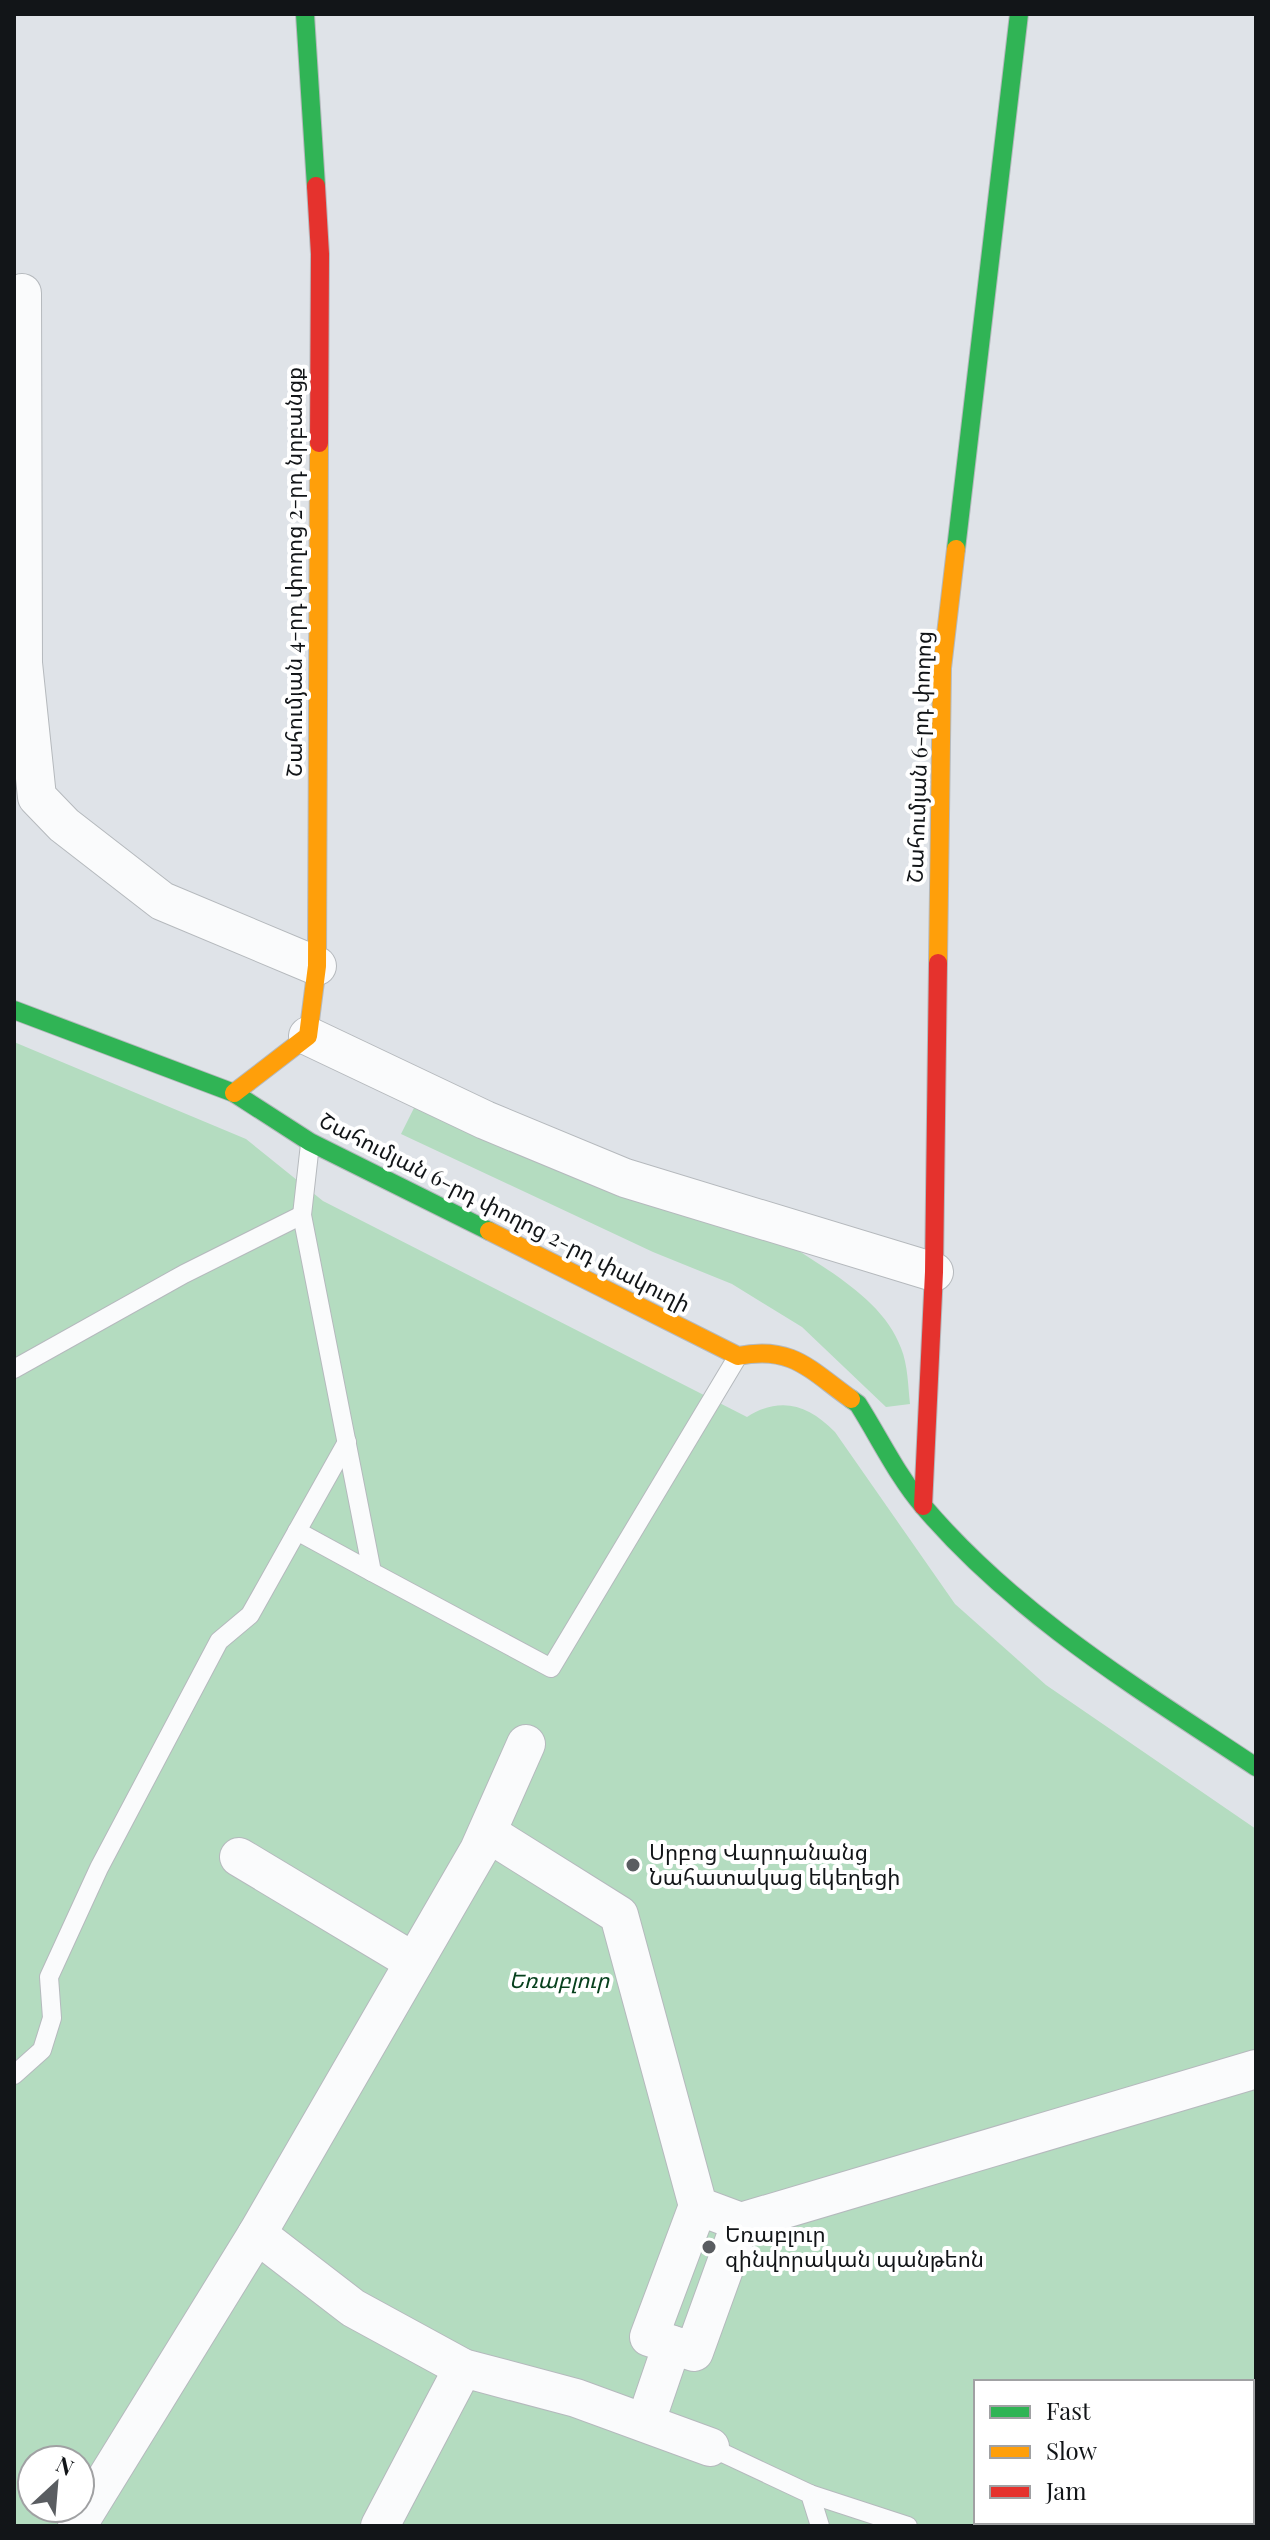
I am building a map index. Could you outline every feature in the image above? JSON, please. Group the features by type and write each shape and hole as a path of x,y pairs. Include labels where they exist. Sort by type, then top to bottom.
{"street":[{"name":"Շահումյան 4-րդ փողոց 2-րդ նրբանցք","path":"305,14 320,254 317,966 308,1036"},
{"name":"Շահումյան 6-րդ փողոց","path":"923,1506 934,1272 942,668 1019,14"},
{"path":"22,293 23,663 37,797 64,825 162,901 317,966"},
{"path":"14,808 64,825"},
{"name":"Շահումյան 6-րդ փողոց 2-րդ փակուղի","path":"14,1010 234,1093 310,1142 738,1356"},
{"path":"234,1093 308,1036 485,1120 625,1178 934,1272"},
{"path":"738,1356 762,1351 786,1354 858,1404 923,1506 1007,1590 1058,1634 1256,1767"},
{"path":"96,2512 488,1833 526,1744"},
{"path":"488,1833 619,1915 698,2206 649,2337 694,2352 741,2222"},
{"path":"239,1857 414,1962"},
{"path":"698,2206 741,2222 1256,2069"},
{"path":"257,2234 353,2308 463,2368 576,2398 646,2421 710,2447"},
{"path":"646,2421 672,2345"},
{"path":"380,2526 463,2368"}],"lane":[{"path":"310,1142 302,1215 372,1572"},
{"path":"14,1369 170,1282 302,1215"},
{"path":"297,1531 551,1668 738,1356"},
{"path":"14,2075 42,2050 52,2018 49,1977 99,1868 219,1641 250,1615 347,1442"},
{"path":"710,2447 810,2494 908,2526"},
{"path":"810,2494 820,2526"}],"green space":[{"name":"Եռաբլուր","path":"14,1042 246,1139 323,1201 747,1417 759,1410 782,1405 804,1409 814,1415 835,1432 955,1604 1046,1685 1256,1829 1256,2526 14,2526"},
{"path":"415,1106 799,1251 858,1292 884,1318 894,1332 903,1355 910,1404 886,1407 802,1327 732,1284 653,1252 401,1134"}],"traffic: fast":[{"path":"305,14 316,186"},
{"path":"956,549 1019,14"},
{"path":"14,1010 234,1093 310,1142 489,1231"},
{"path":"851,1399 858,1404 897,1470 924,1507 999,1583 1081,1649 1256,1767"}],"traffic: slow":[{"path":"234,1093 308,1036 317,966 319,443"},
{"path":"938,963 942,668 956,549"},
{"path":"489,1231 738,1356 773,1354 799,1362 851,1399"}],"traffic: jam":[{"path":"316,186 320,254 319,443"},
{"path":"923,1506 934,1272 938,963"}],"place":[{"name":"Սրբոց Վարդանանց Նահատակաց եկեղեցի","path":"633,1865"},
{"name":"Եռաբլուր զինվորական պանթեոն","path":"709,2247"}]}
